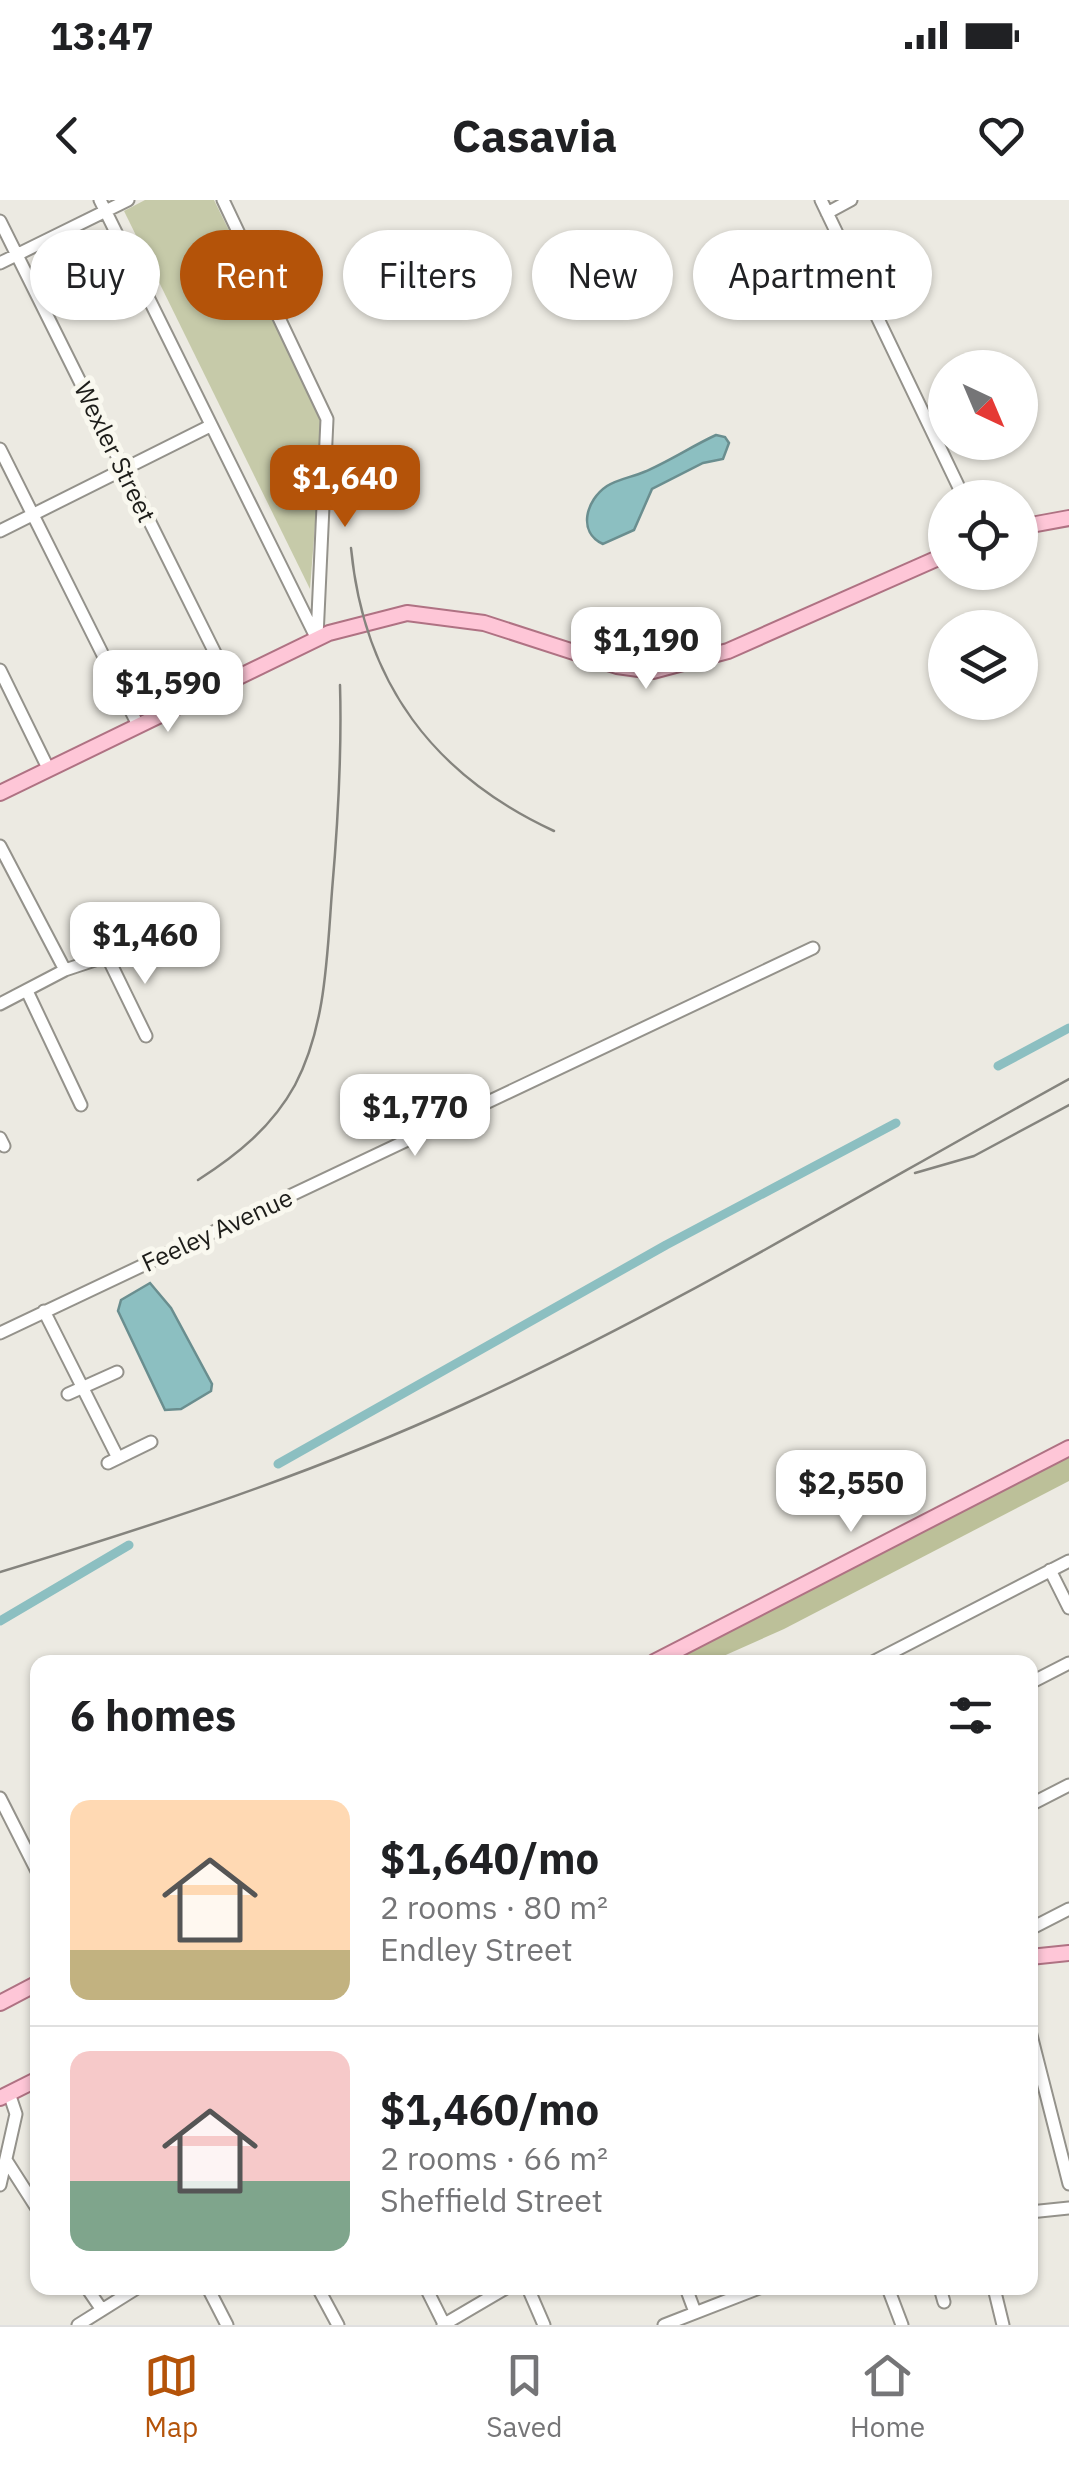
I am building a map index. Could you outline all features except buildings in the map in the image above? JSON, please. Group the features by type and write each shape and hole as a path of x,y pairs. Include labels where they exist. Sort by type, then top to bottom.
{"main road":[{"path":"1038,524 1069,518"},
{"path":"0,793 317,639 407,613 484,623 618,666 653,671 728,650 928,562"},
{"path":"668,1655 1069,1448"},
{"path":"1038,1955 1069,1952"},
{"path":"0,2003 30,1987"},
{"path":"4,2096 30,2083"}],"street":[{"path":"0,263 103,206 128,200"},
{"path":"224,200 327,419 317,639"},
{"path":"820,200 955,480"},
{"path":"827,213 851,200"},
{"path":"103,206 317,639"},
{"name":"Wexler Street","path":"0,221 230,683"},
{"path":"0,531 210,426"},
{"path":"0,449 138,725"},
{"path":"0,670 48,768"},
{"path":"0,846 65,970"},
{"name":"Feeley Avenue","path":"0,1334 813,948"},
{"path":"0,1004 65,970 107,956 146,1036"},
{"path":"27,991 81,1105"},
{"path":"44,1311 83,1388 113,1460 151,1442"},
{"path":"68,1394 117,1372"},
{"path":"886,1655 1069,1561"},
{"path":"1050,1570 1069,1608"},
{"path":"1038,1679 1069,1663"},
{"path":"1038,1801 1069,1785"},
{"path":"0,1798 30,1857"},
{"path":"1038,1925 1069,1909"},
{"path":"1038,2062 1069,2184"},
{"path":"0,2185 16,2114 4,2096"},
{"path":"6,2160 30,2198"},
{"path":"1038,2211 1069,2208"},
{"path":"92,2295 102,2310"},
{"path":"78,2325 126,2295"},
{"path":"211,2295 226,2325"},
{"path":"322,2295 338,2325"},
{"path":"429,2295 443,2325 494,2295"},
{"path":"531,2295 544,2325"},
{"path":"689,2295 695,2312"},
{"path":"664,2325 740,2295"},
{"path":"891,2295 902,2325"},
{"path":"942,2295 944,2302"},
{"path":"996,2295 1003,2325"}],"green space":[{"path":"145,200 214,200 229,230 180,230 180,320 273,320 323,422 310,589 160,284 160,230 133,230 124,211"},
{"path":"1069,1457 1069,1481 784,1629 726,1655 684,1655"}],"water":[{"path":"716,435 725,437 729,443 723,459 703,463 652,489 634,530 603,544 595,539 587,516 600,492"},
{"path":"150,1283 171,1308 212,1384 211,1391 181,1409 165,1410 118,1311 121,1300"}],"waterway":[{"path":"998,1066 1069,1028"},
{"path":"278,1464 666,1245 896,1123"},
{"path":"0,1621 129,1545"}],"railway":[{"path":"351,548 358,597 371,641 389,682 412,719 473,782 554,831"},
{"path":"198,1180 240,1150 276,1114 295,1085 313,1039 328,940 339,788 340,685"},
{"path":"0,1572 234,1496 462,1405 693,1289 1069,1079"},
{"path":"915,1173 974,1156 1069,1105"}]}
